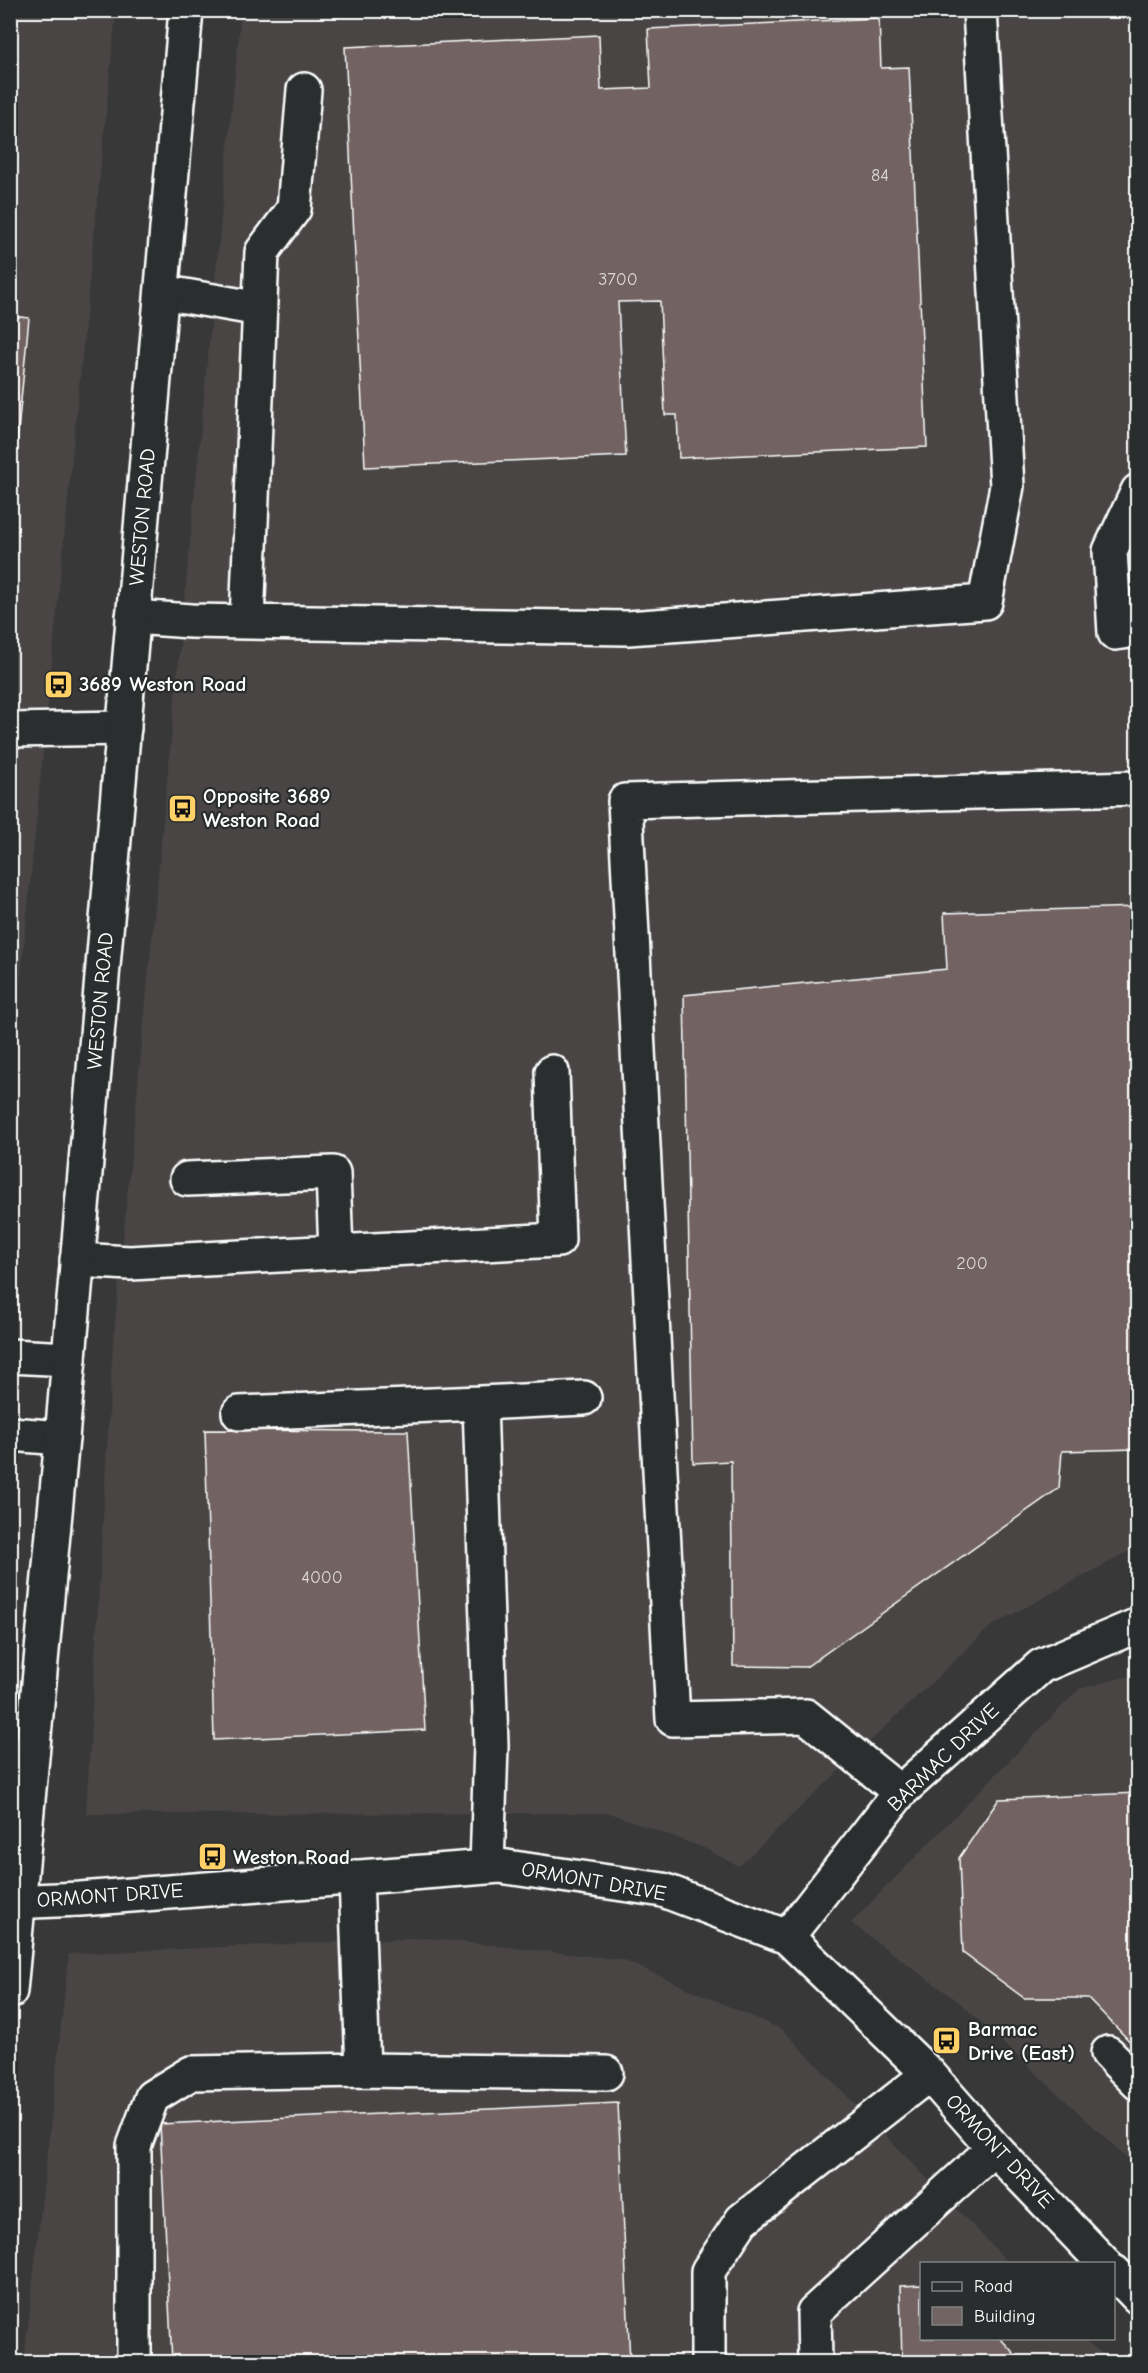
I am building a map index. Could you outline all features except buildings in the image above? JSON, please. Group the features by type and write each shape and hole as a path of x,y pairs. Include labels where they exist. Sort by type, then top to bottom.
{"main road":[{"name":"WESTON ROAD","path":"10,1991 15,1902 62,1438 186,10"},
{"path":"133,617 191,621 628,628 985,602 1007,486 980,10"},
{"path":"247,622 262,252 294,209 304,90"},
{"path":"162,292 260,309"},
{"path":"1137,491 1110,551 1114,633 1137,630"},
{"path":"10,729 124,728"},
{"path":"900,1792 806,1716 673,1719 625,801 1137,788"},
{"path":"77,1260 130,1263 558,1240 552,1072"},
{"path":"187,1179 333,1173 336,1252"},
{"path":"10,1356 69,1359"},
{"path":"239,1413 584,1398"},
{"path":"480,1403 491,1745 487,1867"},
{"path":"10,1434 62,1438"},
{"name":"BARMAC DRIVE","path":"787,1937 900,1792 1041,1666 1137,1625"},
{"name":"ORMONT DRIVE","path":"15,1902 500,1866 663,1890 787,1937 928,2074 994,2148 1103,2262"},
{"path":"356,1877 363,2070"},
{"path":"1108,2053 1137,2083"},
{"path":"134,2362 134,2146 152,2097 190,2073 363,2070 606,2073"},
{"path":"708,2362 708,2271 742,2220 928,2074"},
{"path":"815,2362 814,2312 994,2148"},
{"path":"1115,2274 1137,2297"}],"shaded area":[{"path":"11,11 116,11 11,1077"},
{"path":"241,11 1137,11 1137,1547 991,1626 739,1866 704,1848 610,1813 86,1814 113,1344"},
{"path":"1137,1674 1137,2167 959,2002 851,1923 1079,1689"},
{"path":"427,1938 623,1960 783,2030 1008,2262 920,2262 920,2340 1084,2340 1113,2362 24,2362 69,1954"}],"place":[{"name":"3689 Weston Road","path":"58,684"},
{"name":"Opposite 3689 Weston Road","path":"182,808"},
{"name":"Weston Road","path":"212,1857"},
{"name":"Barmac Drive (East)","path":"947,2041"}]}
